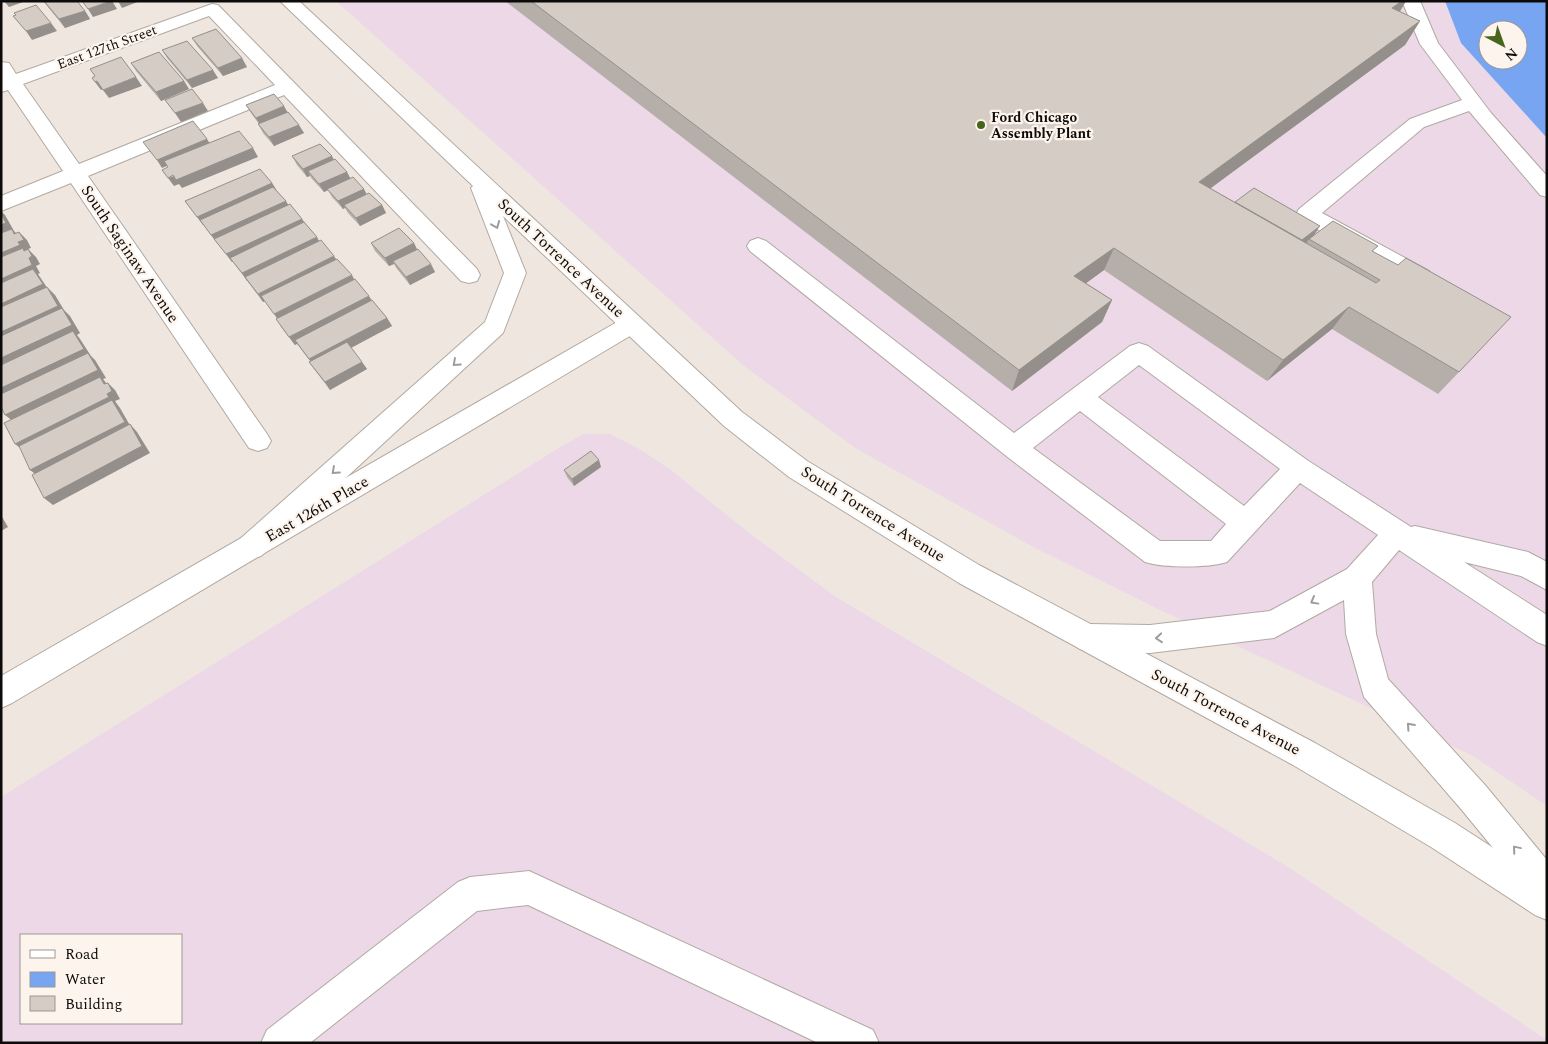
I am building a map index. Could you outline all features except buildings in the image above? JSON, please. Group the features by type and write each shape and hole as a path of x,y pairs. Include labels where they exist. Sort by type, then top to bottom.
{"main road":[{"name":"South Torrence Avenue","path":"289,1 733,419 798,469 969,574 1312,759 1443,835 1547,903"},
{"path":"1411,1 1429,44 1473,103 1547,190"},
{"name":"East 127th Street","path":"5,78 212,9 288,87"},
{"name":"South Saginaw Avenue","path":"5,78 75,173 258,441"},
{"path":"1,204 288,87 469,275"},
{"path":"1421,276 1307,214 1417,123 1473,103"},
{"path":"251,547 495,327 515,273 478,180"},
{"path":"758,246 1014,448 1155,552 1217,553 1298,468"},
{"name":"East 126th Place","path":"1,693 632,324"},
{"path":"1014,448 1139,352 1298,468 1547,632"},
{"path":"1080,397 1245,523"},
{"path":"1089,638 1150,639 1274,624 1357,578 1396,534"},
{"path":"1396,534 1528,565 1547,577"},
{"path":"1357,578 1361,634 1375,687 1473,797 1547,887"},
{"path":"280,1043 470,894 529,888 860,1043"}],"shaded area":[{"name":"Ford Chicago Assembly Plant","path":"336,1 1445,1 1461,43 1478,62 1478,70 1485,70 1547,138 1547,806 1473,756 1158,609 1035,548 855,448 744,366"},
{"path":"583,434 610,434 641,450 671,470 753,536 836,597 1285,865 1547,1040 1547,1043 1,1043 1,797 557,449"}],"water":[{"path":"1445,1 1547,1 1547,138 1485,70 1528,70 1528,20 1478,20 1478,62 1461,43"}],"place":[{"name":"Ford Chicago Assembly Plant","path":"981,125"}]}
